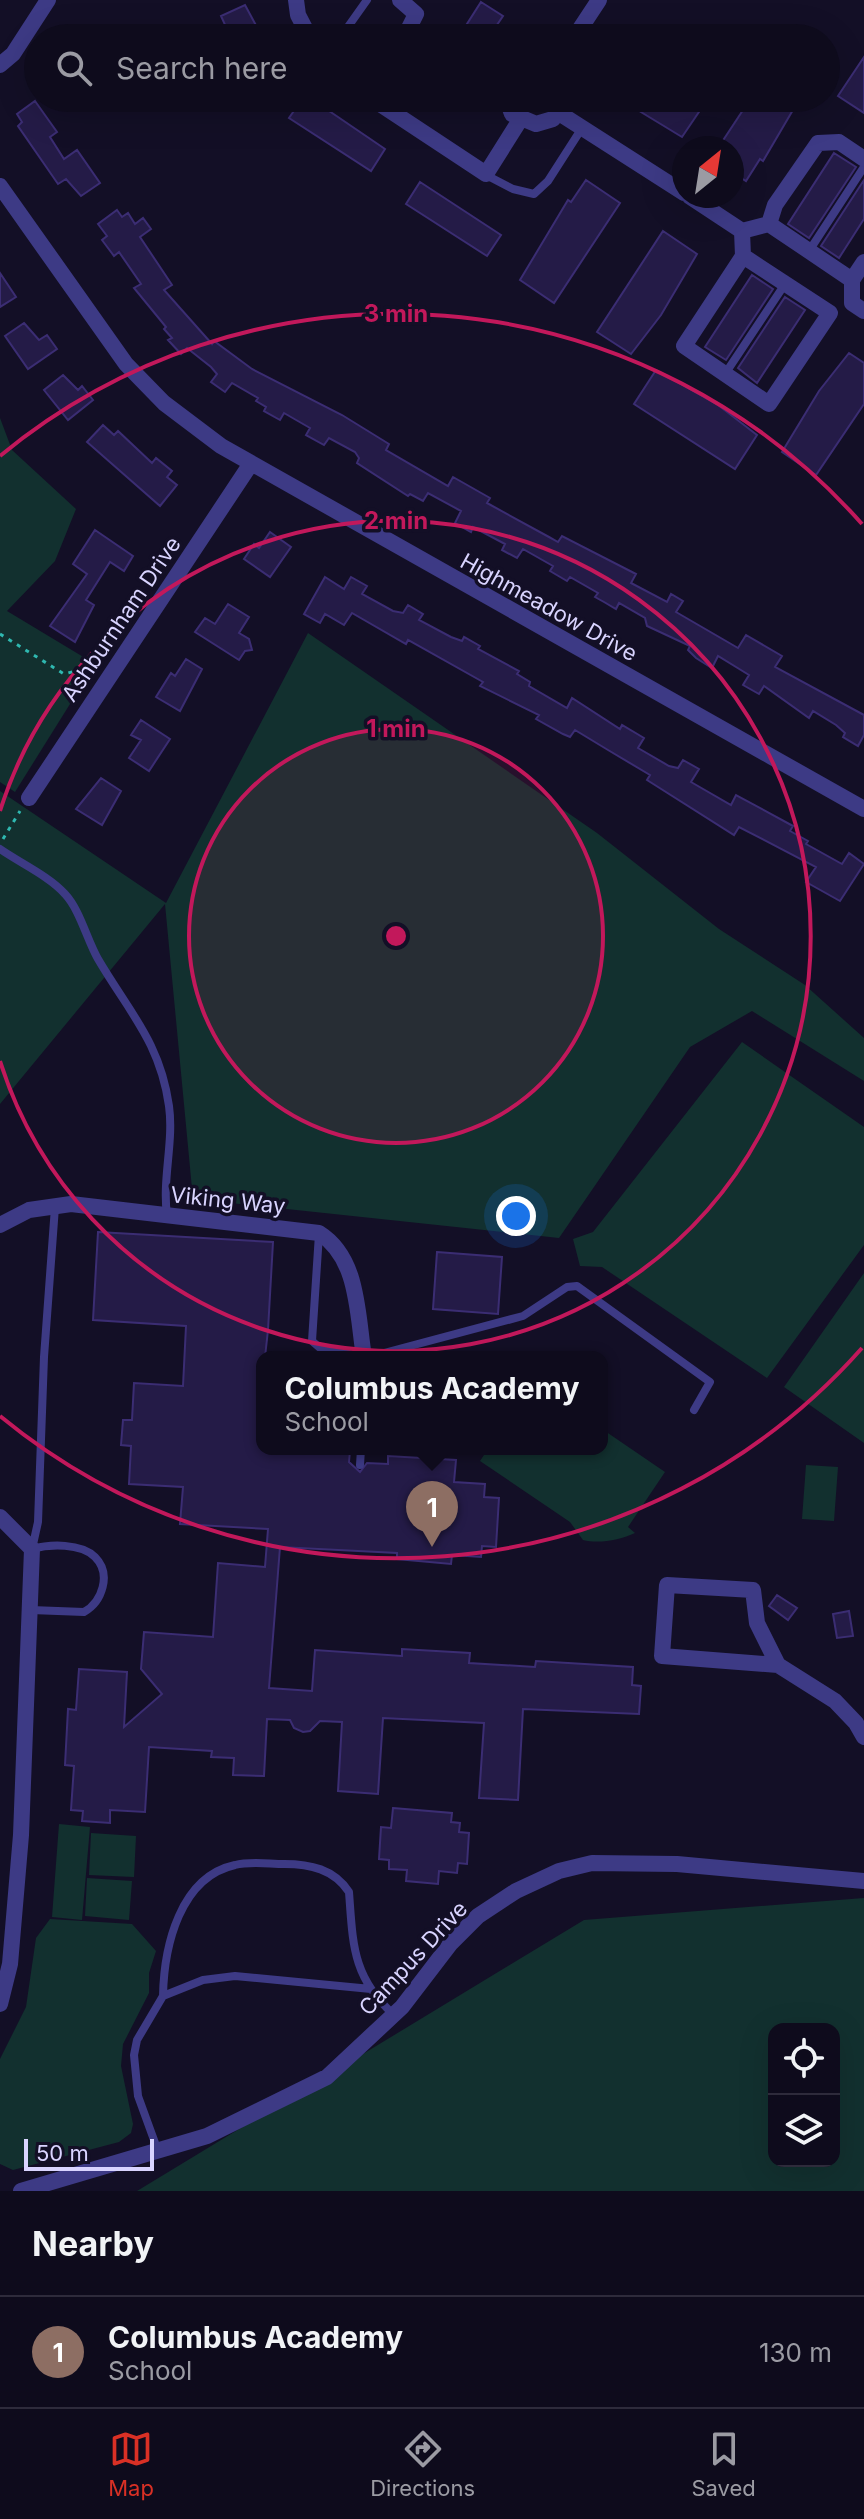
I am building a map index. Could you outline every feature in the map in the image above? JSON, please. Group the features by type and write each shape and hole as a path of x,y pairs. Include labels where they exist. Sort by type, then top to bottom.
{"street":[{"path":"32,24 48,0"},
{"path":"296,0 303,24"},
{"path":"400,0 416,14 411,24"},
{"path":"583,24 599,0"},
{"path":"0,65 13,54 24,37"},
{"path":"392,112 486,174 520,120"},
{"path":"511,112 520,120 536,124 552,112"},
{"path":"568,112 583,128 672,185"},
{"path":"769,224 775,205 818,143 839,142 864,159"},
{"name":"Highmeadow Drive","path":"0,186 114,350 144,385 191,424 250,465 864,809"},
{"path":"707,208 742,231 769,224 852,280 858,307 830,313 769,404 684,346 743,256 742,231"},
{"path":"743,256 830,313"},
{"path":"852,280 864,262"},
{"name":"Ashburnham Drive","path":"29,798 250,465"},
{"name":"Viking Way","path":"0,1225 29,1210 55,1205 89,1205 128,1213 319,1233"},
{"path":"319,1233 331,1241 346,1259 364,1351"},
{"path":"0,1517 32,1549 21,1835 10,1964 0,2004"},
{"path":"778,1665 761,1633 753,1590 667,1585 662,1656 778,1665 835,1701 856,1723 864,1737"},
{"name":"Campus Drive","path":"21,2191 207,2136 327,2077 394,2015 451,1943 478,1916 516,1891 559,1871 592,1863 677,1864 864,1881"}],"lane":[{"path":"350,24 367,0"},
{"path":"486,174 513,189 534,194 542,189 583,128"},
{"path":"809,251 864,167"},
{"path":"725,374 785,284"},
{"path":"0,846 66,894 98,959 142,1025 164,1070 170,1110 171,1154 165,1198 168,1216"},
{"path":"31,1610 84,1612 97,1601 104,1584 101,1566 87,1551 55,1546 32,1549 38,1522 44,1357 55,1205"},
{"path":"319,1233 312,1341 320,1348 335,1351"},
{"path":"388,1351 523,1316 567,1287 577,1286 710,1382 694,1410"},
{"path":"360,1465 361,1455"},
{"path":"158,2151 138,2096 134,2055 137,2040 163,1996 164,1974 185,1902 198,1884 216,1871 238,1864 307,1864 342,1882 349,1892 354,1959 363,1978 394,2015"},
{"path":"163,1996 203,1980 235,1976 371,1989"}],"path":[{"path":"0,634 64,674 83,669 95,659 114,671"},
{"path":"0,846 29,798"}],"green space":[{"path":"0,418 12,450 76,509 55,561 7,611 95,664 15,792 0,782"},
{"path":"308,633 597,833 719,929 805,985 864,1038 864,1081 752,1011 690,1047 559,1238 193,1199 165,904 0,1104 0,791 166,903"},
{"path":"742,1042 864,1127 864,1245 767,1378 602,1267 580,1266 573,1239 593,1232"},
{"path":"864,1273 864,1443 784,1387"},
{"path":"608,1433 665,1472 628,1527 635,1533 623,1538 589,1541 583,1540 570,1522 480,1461 484,1455 608,1455"},
{"path":"806,1465 838,1467 834,1521 802,1519"},
{"path":"59,1824 90,1827 82,1920 52,1917"},
{"path":"91,1833 136,1836 134,1877 89,1875"},
{"path":"87,1878 132,1881 129,1920 85,1916"},
{"path":"864,1898 864,2191 137,2191 584,1920"},
{"path":"50,1919 132,1924 156,1951 149,1973 149,1993 123,2044 121,2066 133,2124 131,2133 119,2142 13,2170 0,2164 0,2059 26,2007 36,1938"}],"building":[{"path":"481,2 503,16 498,24 467,24"},
{"path":"245,5 255,24 225,24 221,16"},
{"path":"864,57 864,113 840,97"},
{"path":"24,109 24,112 43,112 57,132 50,137 64,159 77,150 100,183 81,196 66,179 58,184 18,126 22,122 17,114"},
{"path":"293,112 331,112 385,149 371,171 289,118"},
{"path":"641,112 699,112 680,136"},
{"path":"742,112 792,112 763,161 760,159 746,181 744,136 726,136"},
{"path":"834,153 856,167 809,238 788,224"},
{"path":"586,180 620,203 554,303 520,280 568,200 571,202"},
{"path":"864,180 864,219 839,258 821,246"},
{"path":"420,182 501,235 487,256 406,204"},
{"path":"117,210 122,217 128,213 135,224 143,218 151,229 140,237 172,285 164,290 212,344 214,341 252,369 342,415 389,444 386,450 448,486 453,477 490,498 487,503 558,542 562,536 636,574 631,583 667,602 671,594 683,601 676,612 738,648 746,635 782,656 775,667 864,715 864,735 858,746 843,737 845,733 836,725 813,711 809,718 764,686 759,694 743,685 749,675 718,656 712,668 688,650 690,646 647,626 645,618 619,603 616,609 595,597 598,593 570,577 567,581 550,571 553,566 523,549 517,558 502,550 505,544 473,527 471,532 455,523 461,511 428,493 423,501 410,494 408,496 357,463 359,458 355,452 329,438 324,445 306,435 310,428 284,413 280,420 264,411 266,407 256,401 258,398 232,383 225,392 211,382 217,374 187,348 181,354 168,340 172,338 164,329 166,327 134,288 141,284 119,252 114,256 102,240 107,236 98,224"},
{"path":"663,231 697,254 661,315 631,354 597,332"},
{"path":"0,273 16,297 0,307"},
{"path":"752,275 773,289 726,360 705,347"},
{"path":"785,297 805,310 757,383 738,368"},
{"path":"24,323 39,340 47,335 57,349 28,369 5,336"},
{"path":"849,353 864,363 864,404 816,475 782,452 819,391"},
{"path":"656,370 718,405 757,435 735,469 634,404"},
{"path":"63,375 78,390 82,386 93,400 68,420 44,390"},
{"path":"103,425 114,435 118,431 152,463 156,458 172,471 167,477 177,485 160,506 87,442"},
{"path":"95,530 133,556 124,571 110,562 86,600 94,605 75,642 50,626 87,574 73,564"},
{"path":"270,532 291,547 270,577 244,559 254,544 259,548"},
{"path":"325,577 344,589 351,577 367,586 362,594 393,611 403,613 408,605 423,614 419,620 451,637 462,641 464,637 480,646 478,649 519,671 517,674 530,682 529,686 567,708 572,698 620,729 622,725 644,738 638,748 669,766 678,768 683,760 699,769 691,782 731,805 736,795 793,826 790,831 808,841 806,844 842,864 849,853 864,864 840,901 806,882 816,867 739,827 734,835 647,780 650,775 575,730 570,737 563,734 536,719 539,715 480,686 483,682 408,640 406,644 352,613 344,625 325,614 320,623 304,614"},
{"path":"228,604 249,617 239,633 249,639 252,650 245,651 239,660 195,632 205,618 215,624"},
{"path":"186,659 202,669 180,711 156,697 171,673 175,676"},
{"path":"141,720 170,739 149,771 129,758 141,740 131,735"},
{"path":"101,778 121,791 102,825 76,809"},
{"path":"98,1232 273,1242 266,1351 256,1351 256,1455 350,1455 349,1462 360,1472 367,1463 388,1464 388,1456 456,1460 454,1482 485,1484 484,1497 499,1498 496,1547 482,1546 481,1557 452,1555 451,1564 397,1559 397,1553 280,1547 269,1688 312,1691 315,1650 402,1656 402,1649 470,1653 469,1663 535,1667 536,1661 633,1667 632,1685 641,1686 639,1714 523,1709 518,1800 479,1798 484,1723 383,1718 378,1794 338,1791 342,1722 320,1721 310,1731 303,1732 294,1728 290,1720 267,1719 264,1776 233,1775 234,1758 211,1757 212,1751 149,1747 145,1812 110,1810 110,1823 82,1821 83,1811 71,1810 74,1766 65,1765 68,1709 76,1710 79,1669 127,1672 124,1727 162,1694 141,1669 144,1632 213,1637 218,1563 265,1567 268,1529 180,1524 183,1487 129,1484 131,1446 121,1445 123,1420 132,1420 134,1383 183,1386 186,1326 93,1320"},
{"path":"437,1252 502,1257 498,1314 433,1309"},
{"path":"777,1595 797,1608 788,1620 769,1606"},
{"path":"849,1611 853,1636 837,1638 833,1614"},
{"path":"393,1808 452,1813 451,1822 460,1823 459,1832 469,1833 467,1864 458,1863 457,1873 439,1871 438,1884 406,1881 407,1870 389,1869 389,1860 379,1859 381,1827 391,1828"}],"place":[{"name":"Columbus Academy","path":"432,1547"}]}
